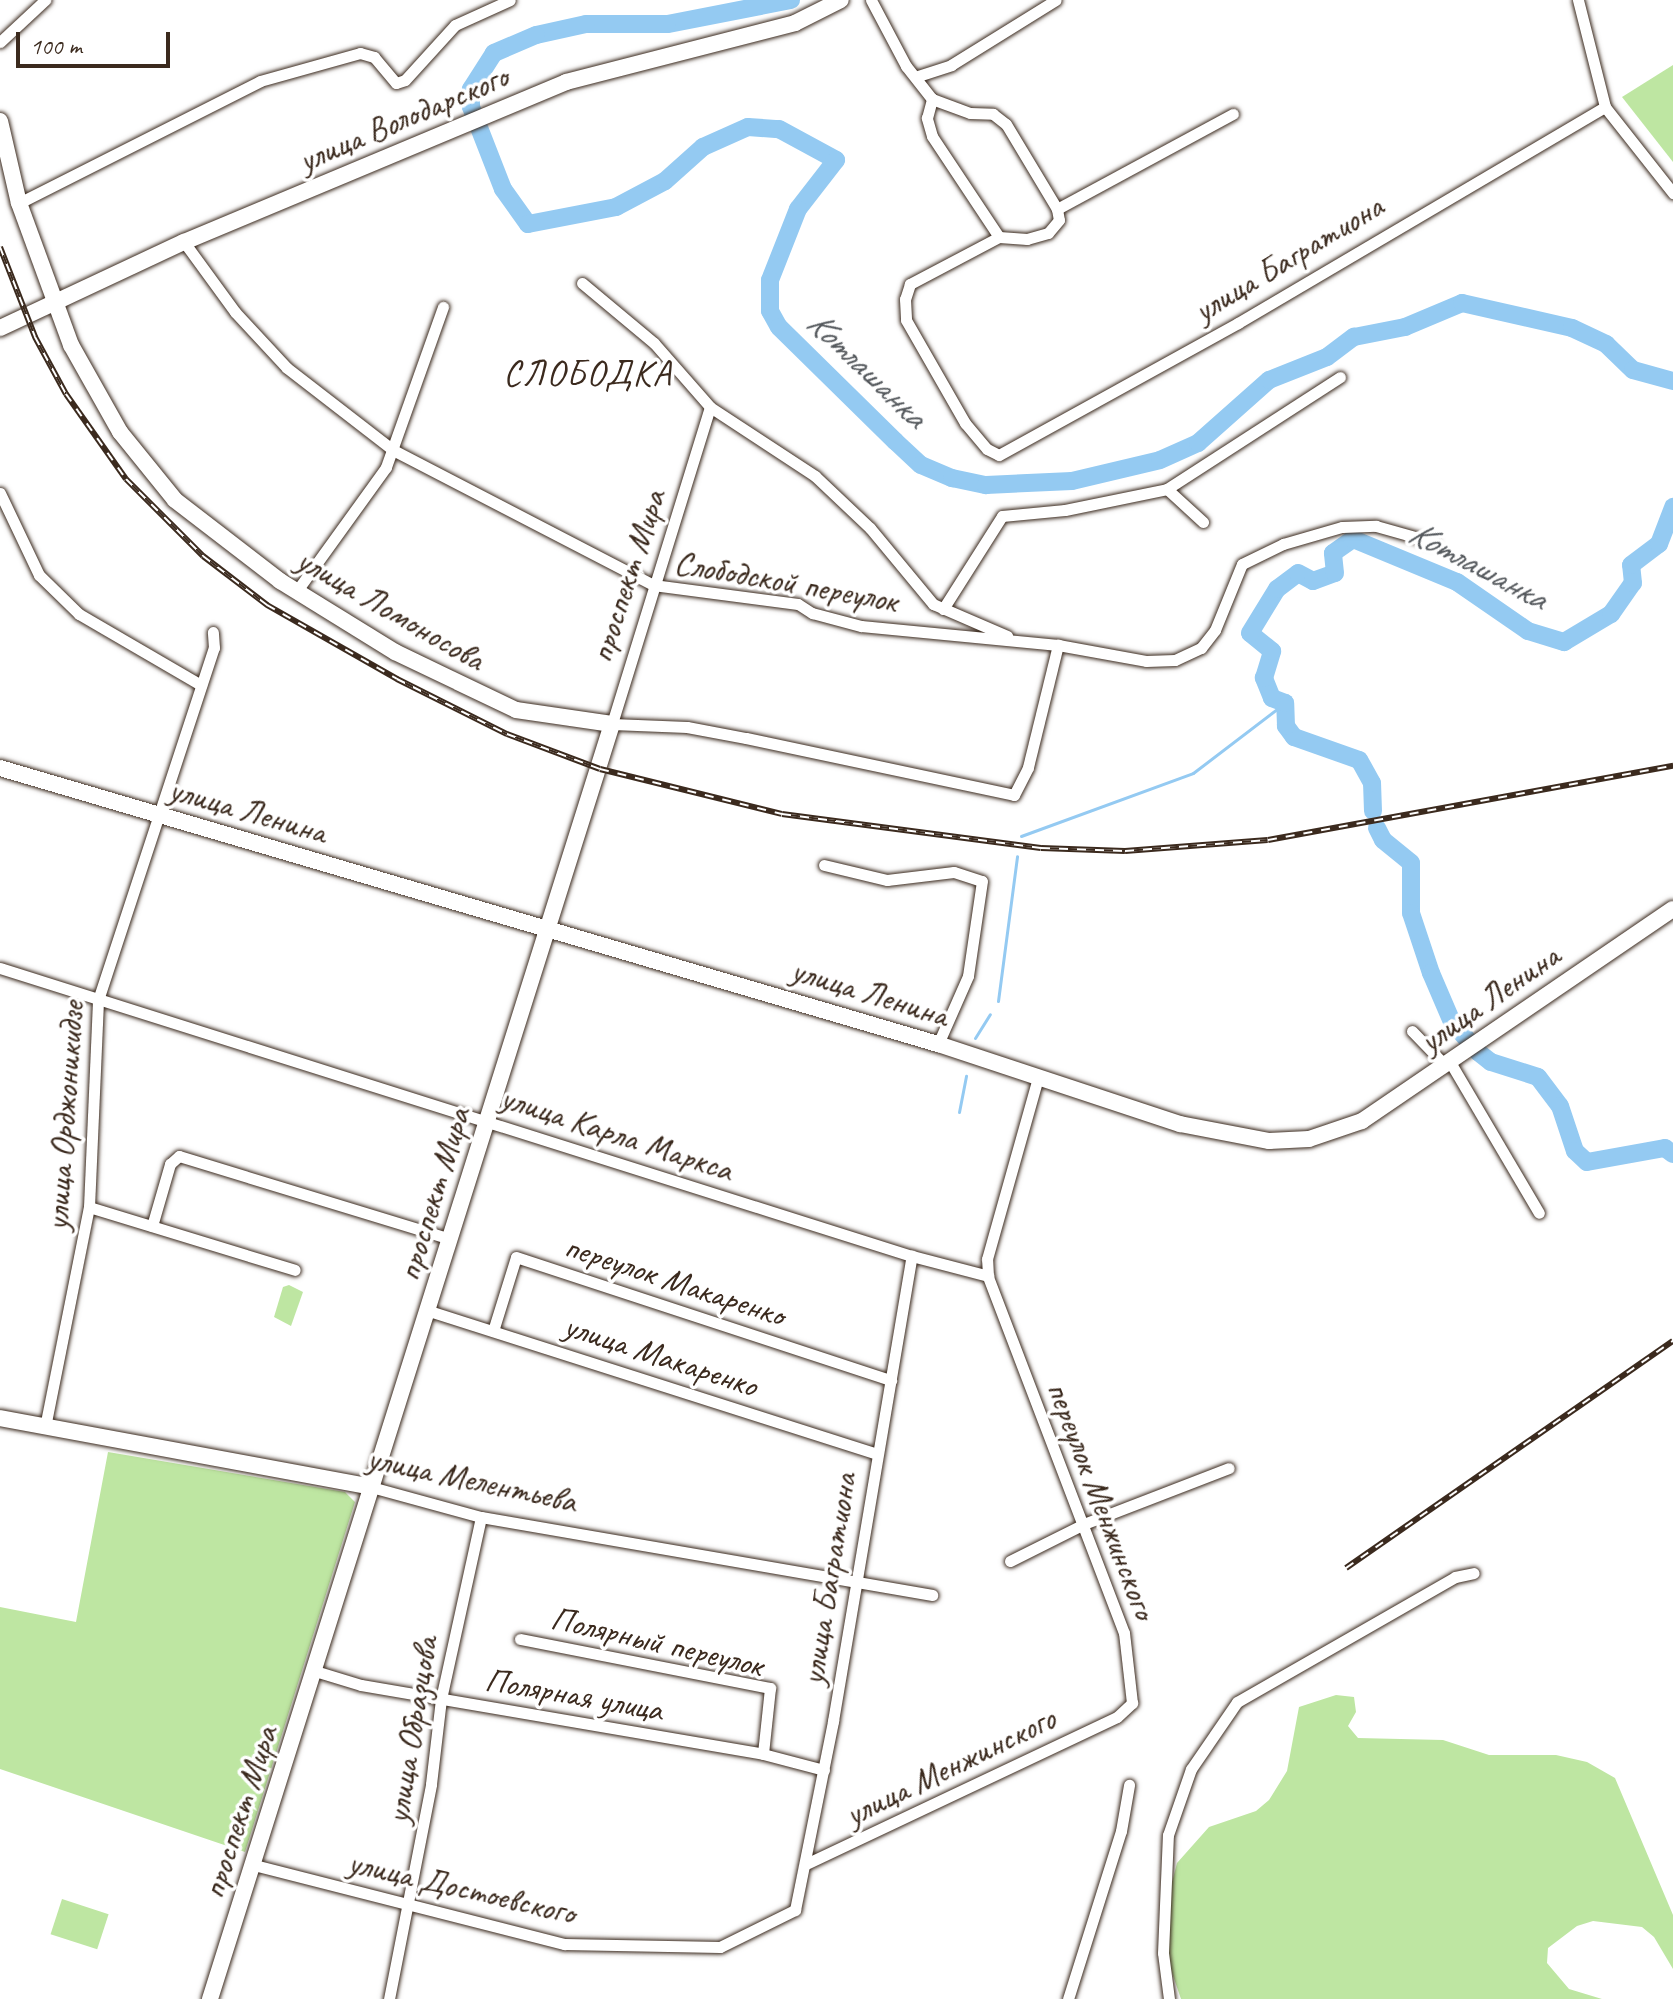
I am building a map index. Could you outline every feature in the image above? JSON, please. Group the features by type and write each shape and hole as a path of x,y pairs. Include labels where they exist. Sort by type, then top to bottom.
{"main road":[{"name":"улица Володарского","path":"0,328 184,242 566,82 795,23 841,0"},
{"name":"улица Ломоносова","path":"0,121 19,203 55,302 90,383 154,476 198,521 296,592 395,652 499,703 545,716 612,724"},
{"name":"проспект Мира","path":"210,1999 429,1311 486,1121 551,929 612,724"},
{"name":"улица Ленина","path":"0,768 938,1044 1230,1137 1290,1141 1362,1121 1673,909"},
{"name":"улица Мелентьева","path":"0,1418 371,1487"}],"street":[{"path":"0,42 45,0"},
{"path":"19,203 260,81 360,53 374,57 396,83 405,80 455,25 510,0"},
{"path":"871,0 906,66 918,76 932,99 970,113 993,114 1006,124 1057,209 1059,220 1048,233 1027,239 999,237 932,136 927,118 932,99"},
{"path":"918,76 951,65 1056,0"},
{"path":"1578,0 1605,107 1673,193"},
{"name":"улица Багратиона","path":"999,237 910,284 905,299 906,320 965,423 987,449 999,455 1238,323 1605,107"},
{"path":"1057,209 1233,114"},
{"name":"Слободской переулок","path":"184,242 227,302 287,368 393,450 653,585 798,604 812,613 861,626 1018,640 1146,661 1175,660 1201,648 1215,630 1242,564 1283,544 1342,527 1376,526 1433,542"},
{"path":"582,283 654,343 710,407 815,476 943,609 1018,640"},
{"path":"296,592 386,467 443,307"},
{"path":"943,609 1009,512 1065,510 1167,489 1340,377"},
{"name":"проспект Мира","path":"612,724 710,407"},
{"path":"1167,489 1203,522"},
{"path":"0,493 39,575 79,614 201,685"},
{"name":"улица Орджоникидзе","path":"45,1427 89,1207 98,1000 201,685 213,632"},
{"name":"улица Ломоносова","path":"612,724 687,727 1014,795 1028,767 1058,645"},
{"path":"824,865 887,880 954,872 982,881 968,976 938,1044"},
{"name":"улица Карла Маркса","path":"0,968 912,1256 988,1276"},
{"path":"1412,1031 1452,1061 1539,1213"},
{"path":"988,1276 987,1259 1038,1077"},
{"path":"152,1226 170,1164 179,1156 450,1239"},
{"path":"89,1207 295,1270"},
{"name":"улица Багратиона","path":"795,1910 824,1770 853,1585 912,1256"},
{"name":"переулок Макаренко","path":"493,1331 516,1257 891,1380"},
{"name":"переулок Менжинского","path":"988,1276 1084,1524 1131,1665 1132,1703 1117,1717"},
{"name":"улица Макаренко","path":"429,1311 877,1454"},
{"path":"1010,1561 1084,1524 1229,1468"},
{"name":"улица Мелентьева","path":"371,1487 481,1517 853,1585 932,1595"},
{"name":"улица Образцова","path":"389,1999 410,1904 441,1699 481,1517"},
{"path":"1169,1999 1163,1953 1168,1835 1191,1769 1237,1702 1455,1577 1474,1573"},
{"name":"Полярный переулок","path":"520,1639 770,1688 763,1754"},
{"name":"Полярная улица","path":"315,1671 441,1699 763,1754 824,1770"},
{"name":"улица Менжинского","path":"806,1864 1117,1717"},
{"path":"1068,1999 1121,1831 1129,1785"},
{"name":"улица Достоевского","path":"254,1865 564,1944 720,1947 795,1910"}],"green space":[{"path":"1673,65 1673,162 1622,97"},
{"path":"289,1285 303,1292 291,1326 274,1317 283,1287"},
{"path":"108,1452 345,1492 355,1502 245,1852 0,1769 0,1607 76,1622"},
{"path":"1336,1695 1354,1697 1356,1712 1348,1726 1358,1738 1443,1740 1489,1755 1556,1755 1587,1762 1615,1778 1673,1915 1673,1969 1654,1937 1642,1927 1593,1921 1577,1926 1548,1948 1547,1963 1569,1989 1602,1999 1181,1999 1169,1964 1168,1898 1177,1863 1209,1827 1256,1811 1269,1800 1287,1771 1299,1707"},
{"path":"62,1899 109,1914 97,1949 51,1934"}],"waterway":[{"name":"Котлашанка","path":"791,0 667,24 586,24 536,35 494,53 471,89 471,107 503,189 528,224 616,207 665,181 703,147 748,127 779,129 836,160 798,209 770,280 770,311 779,327 921,465 952,478 986,485 1072,481 1160,460 1198,443 1269,380 1327,357 1354,337 1405,327 1462,303 1572,328 1606,344 1633,370 1673,381"},
{"name":"Котлашанка","path":"1373,811 1372,783 1359,760 1294,737 1286,726 1285,703 1272,698 1264,678 1272,651 1250,633 1277,589 1298,573 1313,581 1335,573 1333,553 1353,539 1457,582 1528,631 1564,642 1611,614 1633,583 1631,565 1659,544 1673,507"},
{"path":"1021,836 1193,773 1285,703"},
{"name":"Котлашанка","path":"1377,828 1383,840 1411,863 1411,913 1431,973 1452,1022 1478,1052 1491,1062 1538,1077 1560,1106 1575,1151 1587,1162 1665,1148 1673,1154"},
{"path":"998,1001 1017,856"},
{"path":"975,1038 990,1014"},
{"path":"959,1112 966,1076"}],"railway":[{"path":"0,247 35,337 66,394 126,479 203,556 267,605 397,679 507,734 600,769 782,814 1041,848 1125,851 1268,840 1673,766"},
{"path":"1346,1568 1673,1341"}],"district":[{"name":"СЛОБОДКА","path":"588,374"}]}
